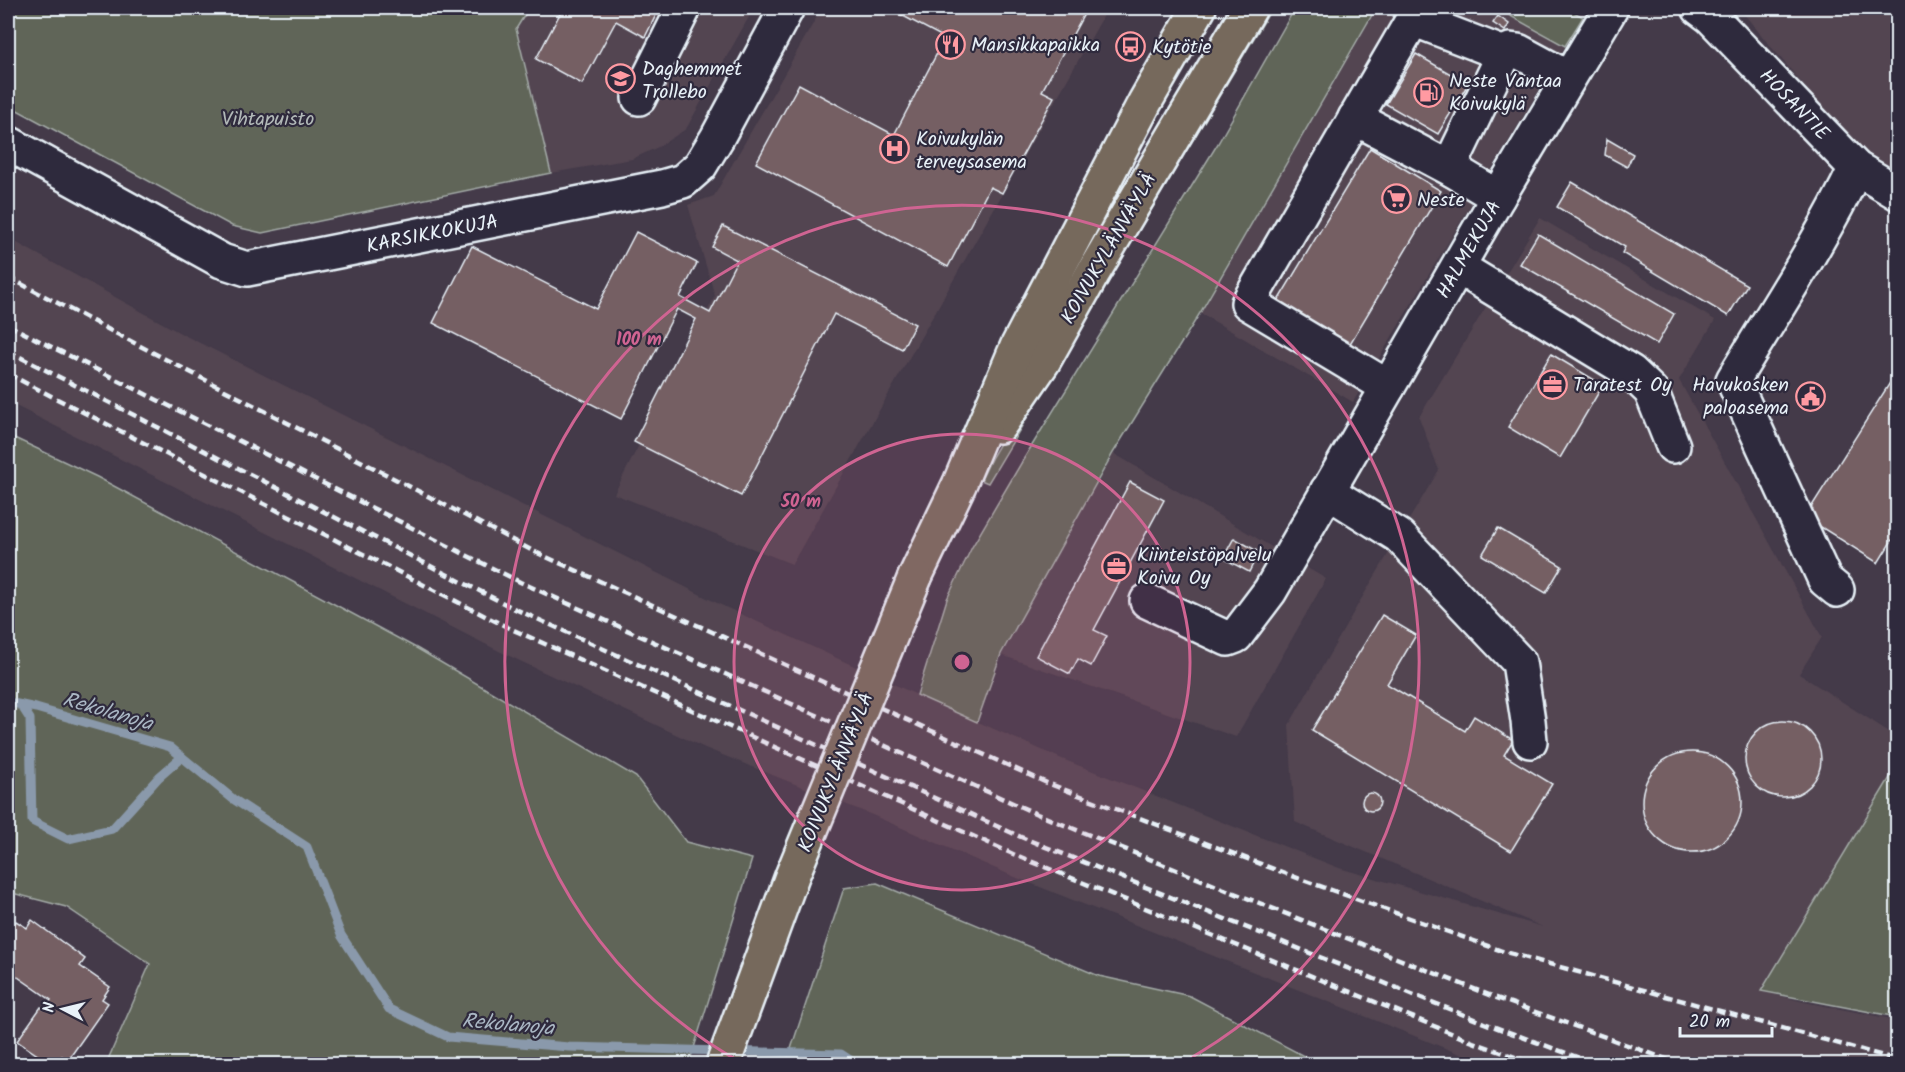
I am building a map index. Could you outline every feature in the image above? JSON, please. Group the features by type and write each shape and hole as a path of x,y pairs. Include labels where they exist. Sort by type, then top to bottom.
{"main road":[{"name":"KOIVUKYLÄNVÄYLÄ","path":"723,1065 792,876 915,577 960,485 1017,347 1145,102 1199,8"},
{"name":"KOIVUKYLÄNVÄYLÄ","path":"960,485 1043,362 1250,8"}],"street":[{"path":"639,98 684,8"},
{"name":"KARSIKKOKUJA","path":"8,143 222,261 248,269 683,181 700,166 717,138 787,8"},
{"name":"HALMEKUJA","path":"1147,601 1228,639 1236,636 1270,591 1498,197 1611,8"},
{"name":"HOSANTIE","path":"1699,8 1711,17 1856,168 1898,193"},
{"path":"1388,387 1248,303 1413,19 1504,54"},
{"path":"1453,170 1451,164 1504,54 1510,50 1518,51 1568,78"},
{"path":"1355,118 1453,170 1498,197"},
{"path":"1838,590 1825,580 1733,380 1842,196 1856,168"},
{"path":"1458,267 1631,372 1651,391 1673,446"},
{"path":"1327,491 1399,536 1519,662 1530,741"}],"shaded area":[{"name":"Daghemmet Trollebo","path":"529,8 754,8 686,129 658,147 632,159 551,173 516,29"},
{"path":"822,8 1108,8 792,564 614,494 715,296 688,205 714,196"},
{"path":"1376,8 1496,8 1565,46 1353,402 1200,313"},
{"path":"1739,8 1897,8 1897,175 1863,155"},
{"path":"1540,218 1715,320 1679,380 1822,637 1799,674 1897,737 1897,766 1761,991 1897,1020 1897,1064 1485,1064 1015,877 870,814 705,748 497,650 8,402 8,238 182,334 721,605 917,695 1062,759 1339,868 1543,927 1295,822 1289,725 1439,470 1419,417"},
{"path":"1113,453 1326,579 1236,737 1001,655"}],"green space":[{"name":"Vihtapuisto","path":"8,8 529,8 516,29 551,173 262,233 232,226 8,105"},
{"path":"1257,8 1272,8 988,483 981,480 992,457"},
{"path":"1295,8 1376,8 1200,313 1113,453 1001,654 977,722 917,695 947,599 972,547 1217,145"},
{"path":"1496,8 1567,8 1583,17 1565,46"},
{"path":"8,435 97,477 418,649 636,777 686,842 752,859 689,1064 106,1064 150,964 66,907 8,892"},
{"path":"1897,766 1897,1017 1761,991"},
{"path":"877,883 1099,976 1190,996 1319,1064 786,1064 844,888"}],"building":[{"path":"563,8 646,8 657,13 645,37 616,21 582,84 536,59"},
{"name":"Koivukylän terveysasema","path":"888,8 1077,8 1085,12 1042,91 1054,97 1002,193 990,187 948,267 756,163 799,84 894,135 945,38"},
{"path":"1498,16 1509,24 1505,31 1493,23"},
{"path":"1416,54 1468,84 1438,134 1386,104"},
{"path":"1607,139 1633,154 1627,167 1605,155"},
{"path":"1370,148 1441,191 1348,347 1276,304"},
{"path":"1572,182 1747,285 1728,316 1622,253 1625,247 1557,207"},
{"path":"723,226 915,324 902,349 834,314 741,496 634,442 696,319 677,309 621,419 433,323 472,246 596,309 636,232 697,263 680,297 710,313 737,260 712,247"},
{"path":"1538,234 1674,314 1657,344 1520,264"},
{"path":"1551,354 1603,385 1560,458 1508,427"},
{"path":"1898,370 1898,544 1892,540 1878,563 1805,517"},
{"path":"1130,482 1164,500 1094,630 1107,636 1091,666 1078,659 1070,674 1036,656"},
{"path":"1498,528 1562,566 1546,593 1482,555"},
{"path":"1234,538 1259,552 1249,572 1223,558"},
{"path":"1382,615 1416,635 1387,684 1465,731 1474,716 1513,740 1504,755 1552,784 1511,851 1312,730"},
{"path":"1776,721 1790,721 1804,727 1815,738 1821,752 1818,774 1810,786 1790,797 1776,797 1762,791 1751,780 1745,766 1745,752 1751,738 1762,727"},
{"path":"1692,752 1720,760 1734,774 1742,802 1734,830 1720,844 1692,852 1664,844 1650,830 1642,802 1650,774 1664,760"},
{"path":"1367,793 1375,793 1380,798 1378,809 1367,811 1362,806 1362,798"},
{"path":"32,920 85,959 80,966 110,987 102,999 108,1003 68,1060 62,1056 56,1064 51,1064 17,1041 41,1007 44,1009 51,1000 15,975 8,985 8,932 16,921 27,928"}],"waterway":[{"name":"Rekolanoja","path":"8,702 170,747 233,799 307,847 341,935 389,1009 448,1037 569,1047 841,1054 856,1064"},
{"name":"Rekolanoja","path":"21,705 30,719 32,821 68,839 112,829 159,777 182,757"}],"railway":[{"path":"8,277 533,551 1047,783 1303,880 1502,951 1898,1060"},
{"path":"8,325 520,582 1037,814 1494,997 1680,1064"},
{"path":"8,351 513,608 1021,837 1484,1023 1596,1064"},
{"path":"8,374 507,627 1013,854 1473,1042 1535,1064"}],"place":[{"name":"Mansikkapaikka","path":"950,44"},
{"name":"Kytötie","path":"1131,46"},
{"name":"Daghemmet Trollebo","path":"621,79"},
{"name":"Neste Vantaa Koivukylä","path":"1428,92"},
{"name":"Koivukylän terveysasema","path":"895,149"},
{"name":"Neste","path":"1396,199"},
{"name":"Taratest Oy","path":"1552,384"},
{"name":"Havukosken paloasema","path":"1810,396"},
{"name":"Kiinteistöpalvelu Koivu Oy","path":"1116,566"}]}
